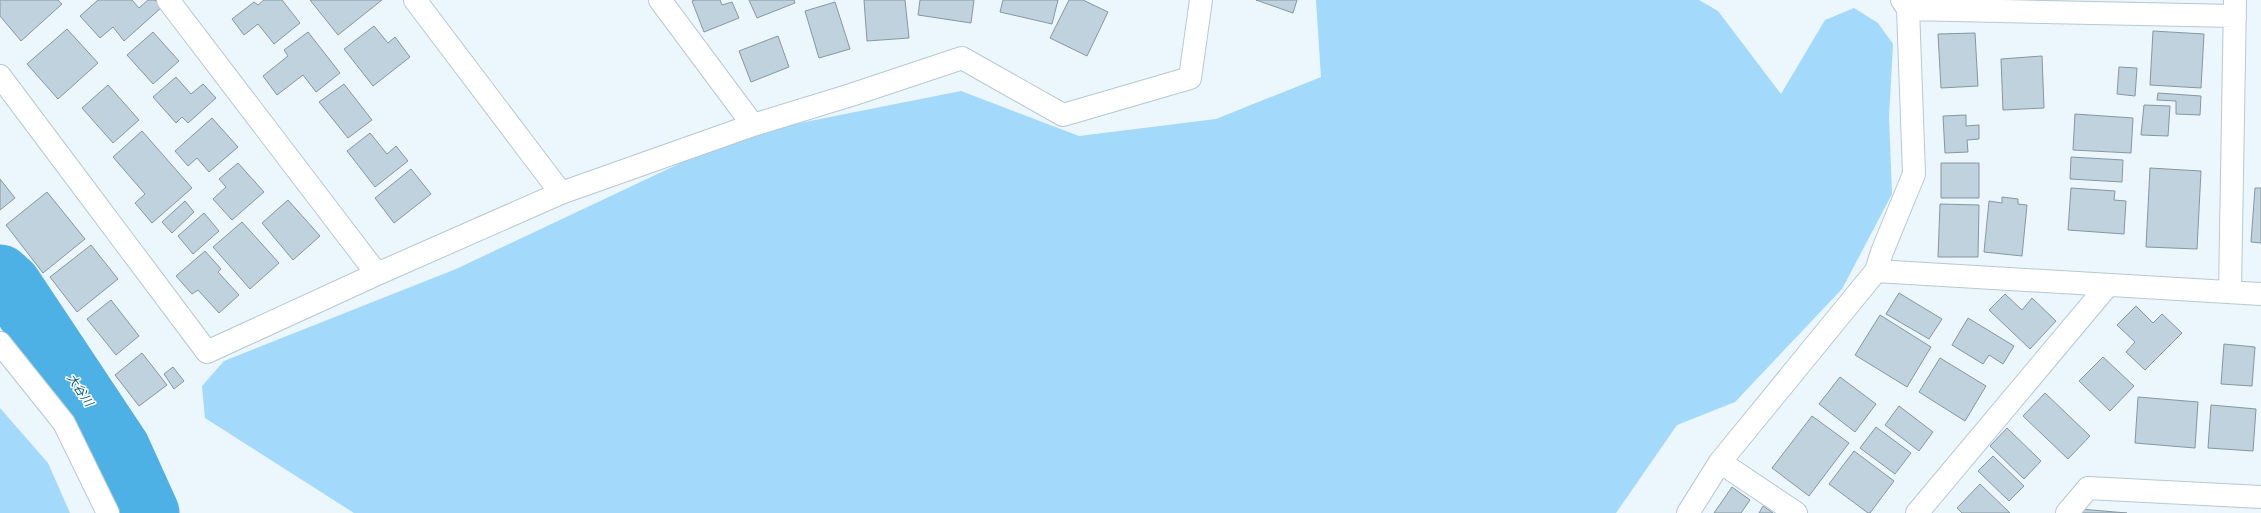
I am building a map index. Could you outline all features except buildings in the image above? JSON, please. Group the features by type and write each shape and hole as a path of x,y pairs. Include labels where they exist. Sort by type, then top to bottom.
{"street":[{"path":"168,0 377,274"},
{"path":"415,0 561,193"},
{"path":"660,0 753,125"},
{"path":"0,76 207,352 377,274 561,193 753,125 851,95 962,58 1063,115 1190,78 1201,0"},
{"path":"1688,513 1720,462 1876,271 1914,174 1905,5 2235,8 2230,292"},
{"path":"1876,271 2261,294"},
{"path":"1917,513 2108,285"},
{"path":"0,342 64,422 108,513"},
{"path":"1720,462 1796,513"},
{"path":"2067,513 2088,488 2261,497"}],"shaded area":[{"path":"1316,0 1699,0 1718,11 1781,94 1825,20 1854,8 1878,23 1893,44 1889,117 1892,194 1842,289 1735,402 1677,425 1616,513 354,513 205,418 202,386 224,361 456,269 740,135 961,91 1079,136 1216,119 1321,77"},
{"path":"0,408 48,463 70,513 0,513"}],"waterway":[{"name":"大谷川","path":"0,276 10,285 119,449 148,513"}]}
